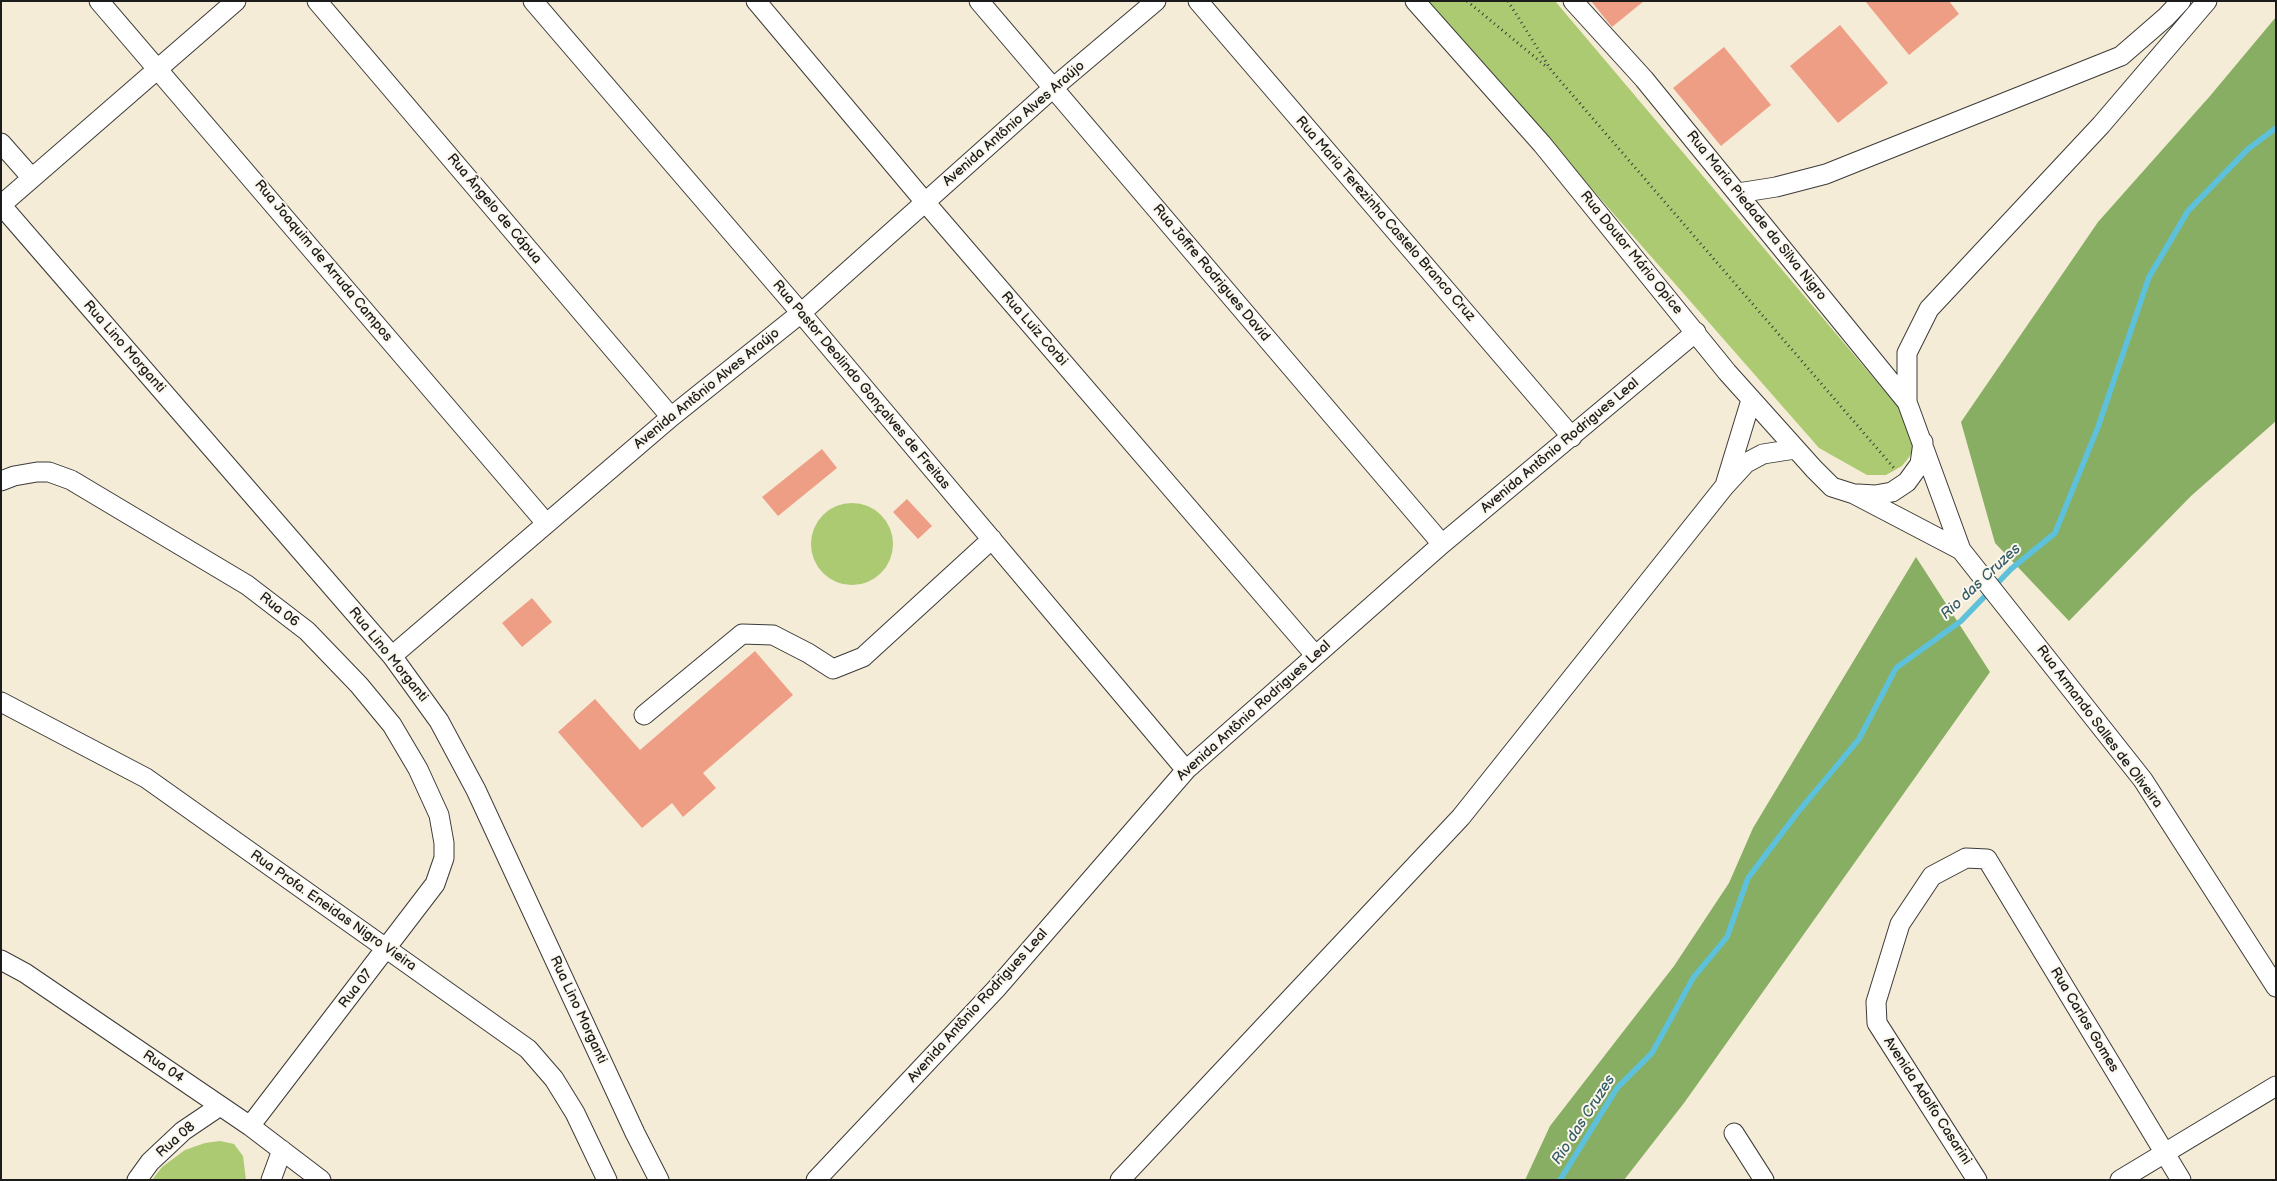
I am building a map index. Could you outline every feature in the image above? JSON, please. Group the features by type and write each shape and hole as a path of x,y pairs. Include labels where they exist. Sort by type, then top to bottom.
{"street":[{"name":"Rua Joaquim de Arruda Campos","path":"99,1 546,523"},
{"path":"1,205 236,1"},
{"name":"Rua Ângelo de Cápua","path":"317,1 671,417"},
{"name":"Rua Pastor Deolindo Gonçalves de Freitas","path":"533,1 801,313 1186,770"},
{"name":"Rua Luiz Corbi","path":"756,1 925,202 1315,655"},
{"name":"Rua Joffre Rodrigues David","path":"979,1 1442,544"},
{"name":"Avenida Antônio Alves Araújo","path":"392,656 671,417 801,313 1053,88 1156,1"},
{"name":"Rua Maria Terezinha Castelo Branco Cruz","path":"1198,1 1572,438"},
{"name":"Rua Doutor Mário Opice","path":"1416,1 1542,144 1751,400 1832,487 1854,494"},
{"name":"Rua Maria Piedade da Silva Nigro","path":"1573,1 1644,79 1907,402 1961,550"},
{"path":"1738,193 1776,187 1826,174 2121,56 2166,17 2180,1"},
{"path":"1907,402 1907,353 1930,309 2101,125 2207,1"},
{"path":"1,143 31,177"},
{"name":"Rua Lino Morganti","path":"1,205 392,656 440,721 476,790 634,1133 659,1180"},
{"name":"Avenida Antônio Rodrigues Leal","path":"816,1180 996,989 1186,770 1442,544 1572,438 1696,332"},
{"path":"1724,487 1751,400"},
{"path":"1854,494 1875,495 1892,492 1907,482 1920,464 1923,442"},
{"path":"1120,1180 1461,817 1724,487 1746,463 1763,454 1795,449"},
{"name":"Rua 06","path":"1,481 25,473 48,472 71,480 247,585 306,632 359,685 392,725 418,769 440,815 444,843"},
{"path":"1854,494 1961,550"},
{"path":"644,715 742,634 773,635 808,652 833,669 863,657 992,540"},
{"name":"Rua Armando Salles de Oliveira","path":"1961,550 1974,569 2029,635 2143,780 2276,987"},
{"name":"Rua Profa. Eneidas Nigro Vieira","path":"1,702 146,778 528,1049 554,1079 575,1113 607,1180"},
{"name":"Rua 07","path":"250,1126 435,884 440,871 444,843"},
{"name":"Avenida Adolfo Casarini","path":"1977,1180 1876,1023 1876,1002 1900,924 1932,876 1966,858 1986,860"},
{"name":"Rua Carlos Gomes","path":"1986,860 2181,1180"},
{"name":"Rua 04","path":"1,960 25,973 250,1126 321,1180"},
{"path":"2120,1180 2276,1086"},
{"name":"Rua 08","path":"137,1180 150,1162 183,1131 220,1106"},
{"path":"1734,1133 1764,1180"},
{"path":"272,1180 282,1150"}],"path":[{"path":"1466,1 1550,70"},
{"path":"1508,1 1550,70 1907,482"}],"green space":[{"path":"1427,1 1555,1 1909,420 1914,444 1910,456 1902,466 1886,475 1867,475 1819,448"},
{"path":"2276,17 2276,421 2191,496 2069,621 1995,543 1961,422 2098,222 2210,96"},
{"path":"844,503 860,503 875,510 886,521 893,536 890,560 881,573 860,585 844,585 829,578 818,567 811,552 811,536 818,521 829,510"},
{"path":"1916,557 1990,672 1684,1103 1624,1180 1525,1180 1550,1126 1674,966 1729,883 1753,828"},
{"path":"220,1141 234,1144 243,1156 246,1180 152,1180 162,1167 185,1150 205,1143"}],"building":[{"path":"1591,1 1644,1 1612,27"},
{"path":"1865,1 1949,1 1959,14 1909,55"},
{"path":"1840,25 1888,83 1838,123 1790,66"},
{"path":"1724,47 1771,105 1721,146 1673,88"},
{"path":"822,449 837,468 778,516 762,497"},
{"path":"907,499 932,526 918,539 893,512"},
{"path":"532,598 552,622 522,647 502,623"},
{"path":"755,651 793,695 703,773 716,788 683,817 672,803 642,828 558,732 595,699 640,750"}],"waterway":[{"name":"Rio das Cruzes","path":"1560,1180 1617,1088 1652,1053 1693,978 1727,937 1748,878 1798,812 1859,739 1896,668 1961,621 2011,569 2055,533 2098,427 2149,277 2188,211 2248,149 2276,128"}]}
